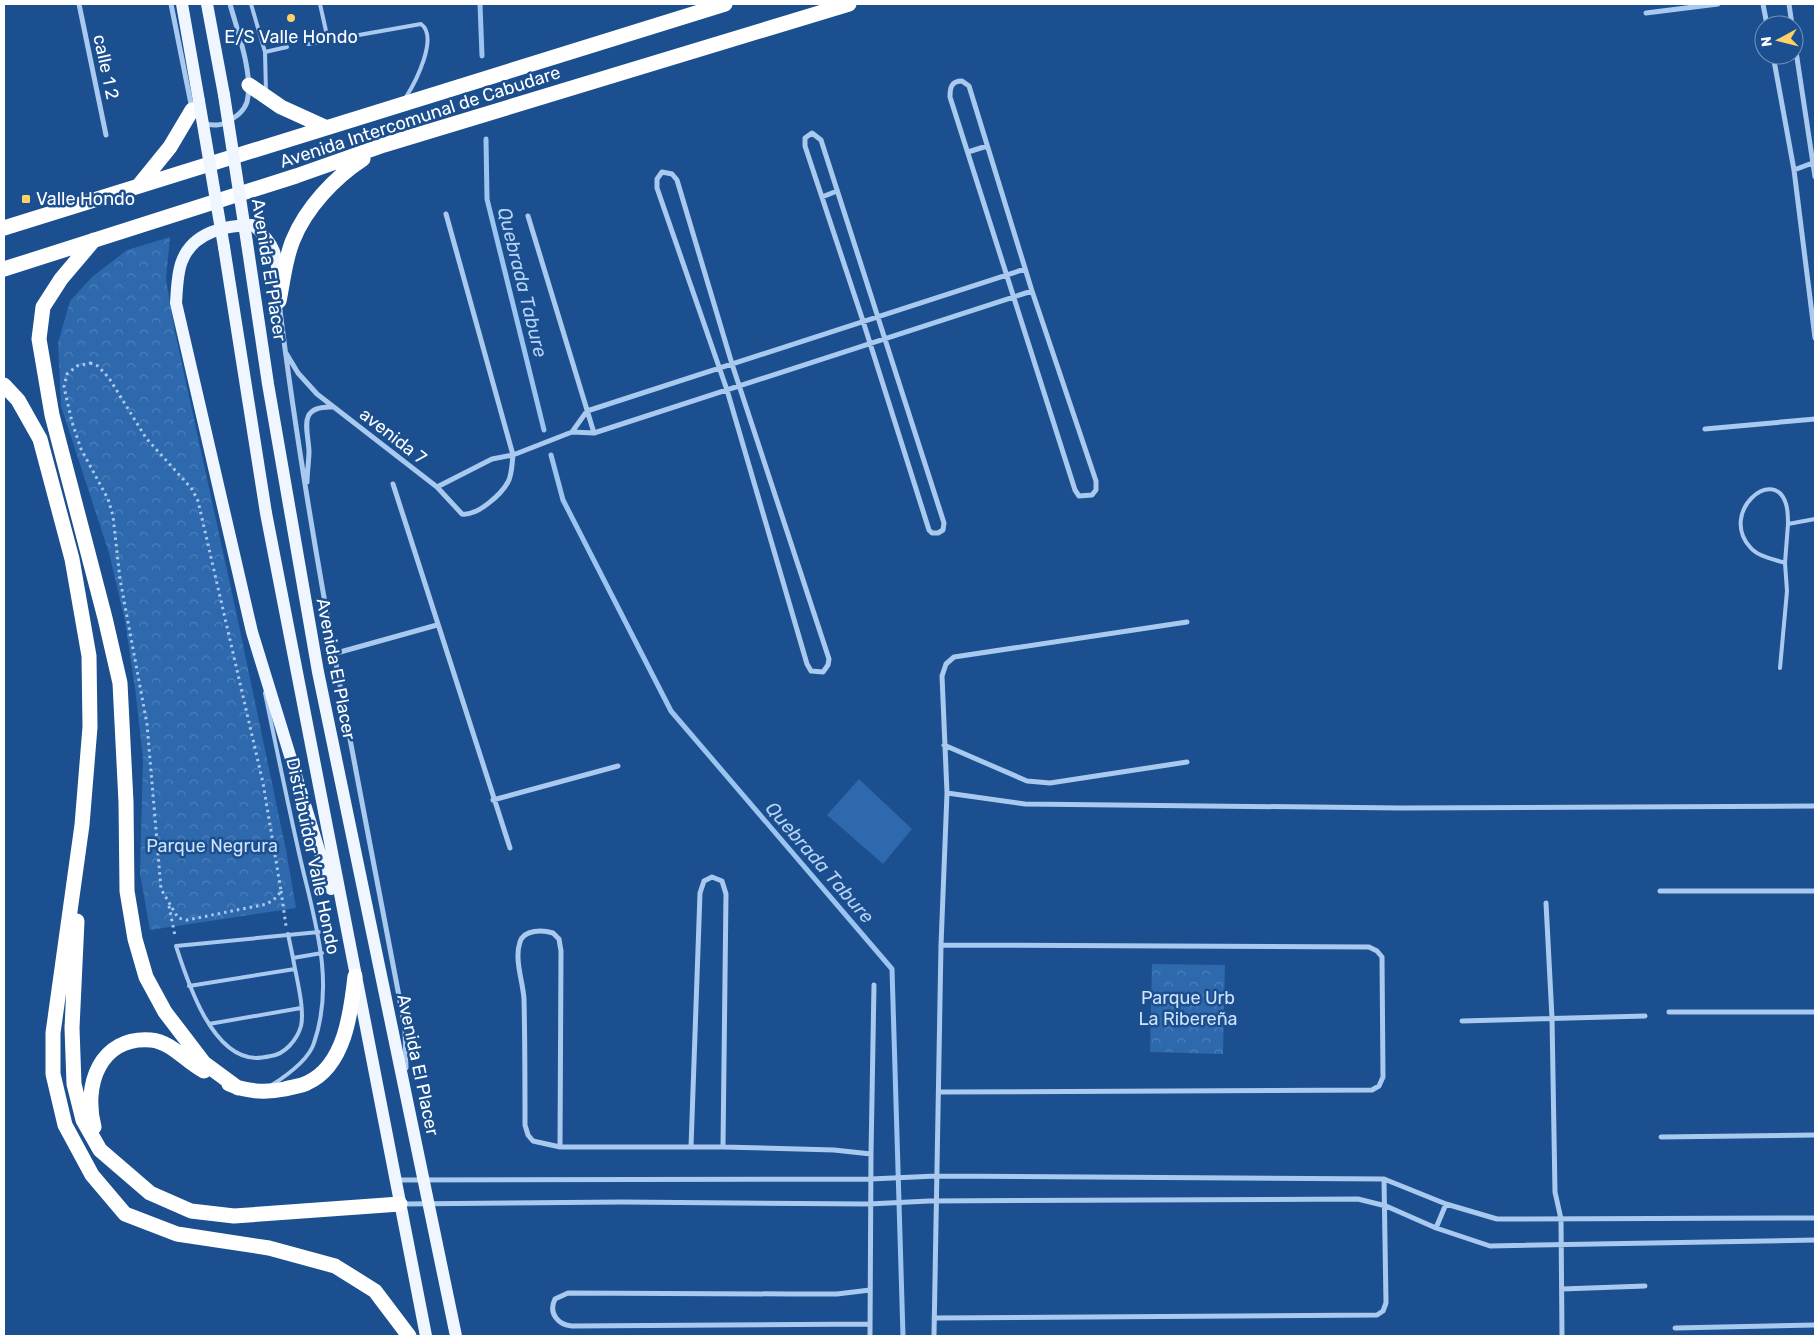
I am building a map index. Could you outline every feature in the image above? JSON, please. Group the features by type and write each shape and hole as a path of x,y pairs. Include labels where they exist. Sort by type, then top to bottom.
{"highway":[{"name":"Avenida Intercomunal de Cabudare","path":"4,228 725,4"},
{"name":"Avenida Intercomunal de Cabudare","path":"4,269 296,176 384,145 849,4"},
{"path":"249,85 266,98 326,127"},
{"path":"139,185 170,147 196,105"},
{"path":"279,301 293,240 316,202 347,170 384,145"},
{"path":"94,240 61,279 44,307 39,338 52,415 120,683 128,891 135,939 146,977 165,1012 204,1063 238,1088"},
{"path":"4,385 18,400 40,439 72,559 89,656 90,727 82,825 72,1028 74,1084 83,1120 100,1150 150,1193 191,1211 234,1216 400,1204"},
{"path":"82,825 53,1033 54,1074 65,1125 92,1175 125,1214 142,1221 177,1234 269,1248 335,1266 375,1291 409,1336"},
{"path":"100,1150 91,1116 91,1088 97,1068 107,1054 125,1044 151,1040 169,1045 196,1067 238,1088 261,1092 307,1084 330,1065 351,1011 355,976"}],"main road":[{"path":"182,4 196,105 224,247 266,513 347,938 426,1336"},
{"name":"Avenida El Placer","path":"207,4 224,96 268,384 318,672 456,1336"},
{"path":"279,301 277,262 269,239 253,224 231,225 198,238 182,260 176,303 252,632 308,820 347,938"}],"street":[{"name":"calle 1 2","path":"79,4 106,135"},
{"path":"171,4 200,121 207,124 225,124 240,114 247,103 249,85 243,50 230,4"},
{"path":"1646,13 1718,4"},
{"path":"1775,65 1794,170 1815,338"},
{"path":"1798,65 1815,176"},
{"path":"958,81 969,86 987,146 1032,291 1096,481 1096,490 1092,494 1079,496 1075,490 1015,296 950,97 950,89 958,81"},
{"path":"812,132 821,140 837,191 876,317 944,523 943,530 938,533 932,533 929,530 871,344 804,146 805,138 812,132"},
{"path":"968,152 987,146"},
{"path":"1794,170 1814,162"},
{"path":"662,172 672,174 677,180 732,364 829,660 823,672 811,671 807,664 727,390 656,188 656,179 662,172"},
{"path":"822,197 837,191"},
{"path":"446,214 513,455"},
{"path":"528,216 594,433"},
{"path":"572,432 587,412 1025,269"},
{"path":"437,487 492,459 513,455 572,432 594,433 1032,291"},
{"path":"279,301 306,492 333,654 405,1028 406,1093"},
{"name":"avenida 7","path":"285,351 298,373 317,394 437,487 462,514 475,513 508,482 513,455"},
{"path":"306,492 309,450 305,425 309,415 317,408 333,406"},
{"path":"1705,430 1815,419"},
{"path":"393,484 510,848"},
{"path":"934,1336 936,1202 933,1176 940,1092 947,793 942,676 946,664 954,657 1187,622"},
{"path":"333,654 437,625"},
{"path":"944,745 1027,780 1050,783 1187,762"},
{"path":"493,800 618,766"},
{"path":"947,793 1025,804 1400,808 1815,806"},
{"path":"691,1147 700,893 704,881 712,877 722,881 726,894 723,1147"},
{"path":"1660,891 1815,891"},
{"path":"1546,902 1552,1018 1555,1192 1561,1219 1562,1243 1562,1336"},
{"path":"560,1147 561,951 559,940 553,933 534,931 525,934 520,941 519,949 524,997 525,1126 528,1135 533,1141 560,1147 723,1147 834,1150 871,1154"},
{"path":"940,1092 1372,1090 1379,1086 1383,1077 1382,958 1377,951 1369,947 942,945"},
{"path":"870,1336 869,1204 874,985"},
{"path":"1669,1012 1815,1012"},
{"path":"1462,1021 1645,1016"},
{"path":"1661,1137 1815,1136"},
{"path":"396,1180 424,1178 871,1180 933,1176 1384,1179 1446,1204 1497,1219 1815,1218"},
{"path":"934,1318 1377,1315 1383,1311 1386,1303 1386,1206 1384,1179"},
{"path":"400,1204 622,1202 869,1204 929,1201 1358,1199 1386,1206 1436,1228 1490,1246 1562,1243 1815,1240"},
{"path":"1436,1228 1446,1204"},
{"path":"1562,1289 1645,1286"},
{"path":"870,1290 837,1294 568,1293 555,1298 552,1303 554,1317 559,1322 572,1326 870,1324"},
{"path":"1675,1328 1815,1325"}],"lane":[{"path":"251,4 265,52 266,98"},
{"path":"320,4 328,40"},
{"path":"308,44 418,23 424,26 428,42 425,57 402,103"},
{"path":"265,52 287,47"},
{"path":"1780,668 1787,590 1785,563 1788,524 1786,504 1781,494 1763,490 1752,496 1746,503 1741,523 1744,537 1750,548 1759,554 1785,563"},
{"path":"1788,524 1815,520"},
{"name":"Distribuidor Valle Hondo","path":"252,632 308,897 318,932 322,953 324,1005 314,1045 290,1074 261,1092"},
{"path":"288,934 301,1008 301,1025 293,1043 278,1055 255,1058 246,1056 228,1047 208,1024 189,986 176,946 288,934 318,932"},
{"path":"293,958 322,953"},
{"path":"189,986 295,969"},
{"path":"208,1024 301,1008"}],"path":[{"path":"176,946 168,905 161,889 147,724 120,579 113,516 108,499 81,449 66,403 64,387 67,374 77,366 90,363 98,366 109,378 146,438 192,489 198,501 223,617 263,783 288,934"},
{"path":"168,905 178,918 187,920 267,904 277,898 281,891"}],"green space":[{"name":"Parque Negrura","path":"170,237 166,279 175,332 237,616 286,850 296,908 150,930 140,874 143,759 125,621 109,553 61,406 58,343 70,301 92,277 127,250"},
{"path":"859,779 912,829 883,864 827,815"},
{"name":"Parque Urb La Ribereña","path":"1152,964 1225,965 1223,1054 1150,1052"}],"waterway":[{"name":"Quebrada Tabure","path":"480,4 482,56"},
{"name":"Quebrada Tabure","path":"486,139 487,199 544,430"},
{"name":"Quebrada Tabure","path":"551,455 563,500 671,711 892,969 903,1336"}],"place":[{"name":"E/S Valle Hondo","path":"291,18"},
{"name":"Valle Hondo","path":"26,199"}]}
